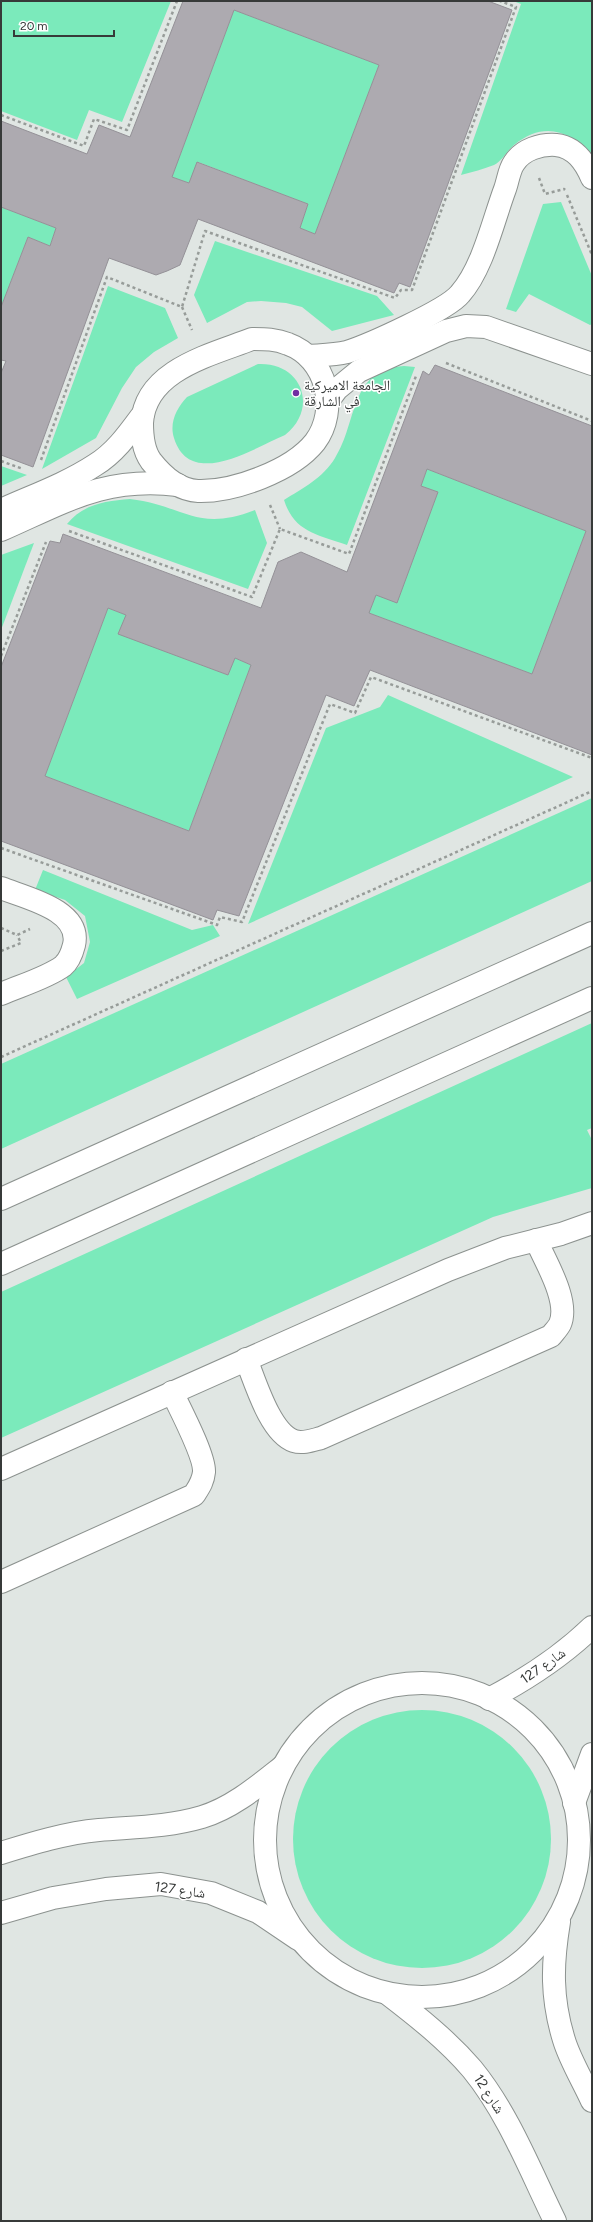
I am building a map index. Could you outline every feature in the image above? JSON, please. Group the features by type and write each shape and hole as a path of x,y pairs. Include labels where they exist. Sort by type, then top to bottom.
{"street":[{"path":"308,356 346,352 364,346 444,307 460,296 472,279 514,163 527,150 544,144 563,146 578,155 592,178"},
{"path":"328,401 337,389 359,371 446,331 466,326 492,329 592,364"},
{"path":"1,530 79,495 103,487 127,483 153,482 178,485 195,490 213,491 242,485 272,472 300,456 315,442 325,424 328,401 326,385 318,368 308,356 289,344 271,339 252,339 172,373 158,384 148,398 143,414 142,436 148,456 160,473 178,485"},
{"path":"1,510 95,465 113,451 143,414"},
{"path":"1,888 51,907 63,915 72,926 75,940 72,955 63,966 1,994"},
{"path":"1,1199 592,934"},
{"path":"1,1264 592,998"},
{"path":"1,1469 448,1270 505,1248 562,1234 592,1223"},
{"path":"246,1359 273,1423 282,1434 294,1441 308,1442 321,1438 551,1336 560,1324 563,1309 560,1294 536,1240"},
{"path":"1,1582 194,1495 202,1484 204,1471 201,1458 172,1392"},
{"name":"شارع 127","path":"489,1699 551,1663 592,1627"},
{"path":"436,1684 489,1699 502,1705 527,1724 548,1747 564,1774 574,1803 579,1832 578,1862 571,1890 559,1918 540,1945 515,1967 486,1984 448,1995 422,1997 388,1994 350,1980 326,1965 302,1942 271,1888 264,1826 282,1767 303,1736 324,1716 363,1694 399,1685 436,1684"},
{"path":"574,1803 592,1754"},
{"path":"1,1853 40,1841 98,1830 157,1827 203,1817 245,1796 282,1767"},
{"name":"شارع 127","path":"1,1913 52,1898 106,1889 161,1884 211,1893 258,1912 302,1942"},
{"path":"559,1918 553,1958 554,2000 564,2040 592,2101"},
{"name":"شارع 12","path":"388,1994 448,2042 481,2081 494,2099 512,2132 554,2221"}],"path":[{"path":"1,115 84,146 94,119 127,130 177,1"},
{"path":"39,467 107,277 182,307 205,231 395,298 401,290 412,290 516,7 500,1"},
{"path":"527,150 545,194 564,189 592,256"},
{"path":"444,362 592,421"},
{"path":"68,531 252,597 280,529 348,554 419,369"},
{"path":"1,461 29,471"},
{"path":"1,656 47,540"},
{"path":"1,848 217,925 220,917 242,922 330,704 355,713 371,676 592,758"},
{"path":"1,1057 592,791"},
{"path":"1,951 21,943 17,935"}],"green space":[{"path":"1,1 171,1 122,122 89,110 77,140 1,111"},
{"path":"513,1 592,1 592,156 574,140 565,135 546,131 536,133 514,145 500,161 494,165 461,175 521,4"},
{"path":"234,10 379,65 315,234 300,228 308,204 198,162 189,183 172,177"},
{"path":"561,202 592,276 592,324 590,325 529,294 516,312 506,309 543,204"},
{"path":"1,207 56,228 50,246 28,237 1,307"},
{"path":"215,241 377,296 394,315 332,331 302,307 286,303 261,301 247,302 207,323 194,295"},
{"path":"108,286 165,308 178,338 154,352 136,367 122,388 96,438 42,469"},
{"path":"258,364 273,365 286,370 295,378 301,389 303,400 301,412 295,424 285,435 224,461 208,463 194,461 182,453 174,438 173,421 183,401 187,397"},
{"path":"404,366 415,367 347,545 308,531 294,519 288,511 284,500 319,477 335,458 364,387 373,377 386,369"},
{"path":"1,466 27,475 1,486"},
{"path":"427,469 586,531 532,674 369,613 376,595 397,602 438,492 421,486"},
{"path":"130,499 164,506 204,518 218,519 255,510 267,543 248,589 67,524 73,517 88,508 112,501"},
{"path":"34,543 1,630 1,555"},
{"path":"108,608 126,615 119,634 228,675 235,658 251,665 189,831 45,776"},
{"path":"388,695 573,777 248,924 326,728 380,707"},
{"path":"592,798 592,881 1,1149 1,1064"},
{"path":"43,870 192,930 213,925 220,936 77,999 66,977 84,963 90,942 85,916 65,900 35,890"},
{"path":"592,1023 592,1128 587,1130 592,1140 592,1188 493,1217 1,1438 1,1292"},
{"path":"409,1710 435,1710 460,1715 483,1725 504,1739 522,1757 536,1778 546,1801 551,1826 551,1852 546,1877 536,1900 522,1921 504,1939 483,1953 460,1963 435,1968 409,1968 384,1963 361,1953 340,1939 322,1921 308,1900 298,1877 293,1852 293,1826 298,1801 308,1778 322,1757 340,1739 361,1725 384,1715"}],"building":[{"path":"183,1 488,1 512,10 410,287 399,283 394,293 198,219 180,265 167,271 156,275 109,258 33,467 1,455 1,373 6,361 1,360 1,307 28,237 50,246 56,228 1,207 1,121 87,154 99,125 130,137","holes":["234,10 379,65 315,234 300,228 308,204 197,162 189,183 172,177"]},
{"path":"435,365 592,426 592,755 370,670 354,706 326,695 239,916 217,910 213,920 1,841 1,667 50,541 60,543 63,534 261,608 278,562 301,552 347,572 423,371 429,375","holes":["427,469 586,531 532,674 369,613 376,595 397,603 438,492 421,486","108,608 126,615 118,634 228,675 235,658 251,665 189,831 45,776"]}],"place":[{"name":"الجامعة الاميركية في الشارقة","path":"296,393"}]}
